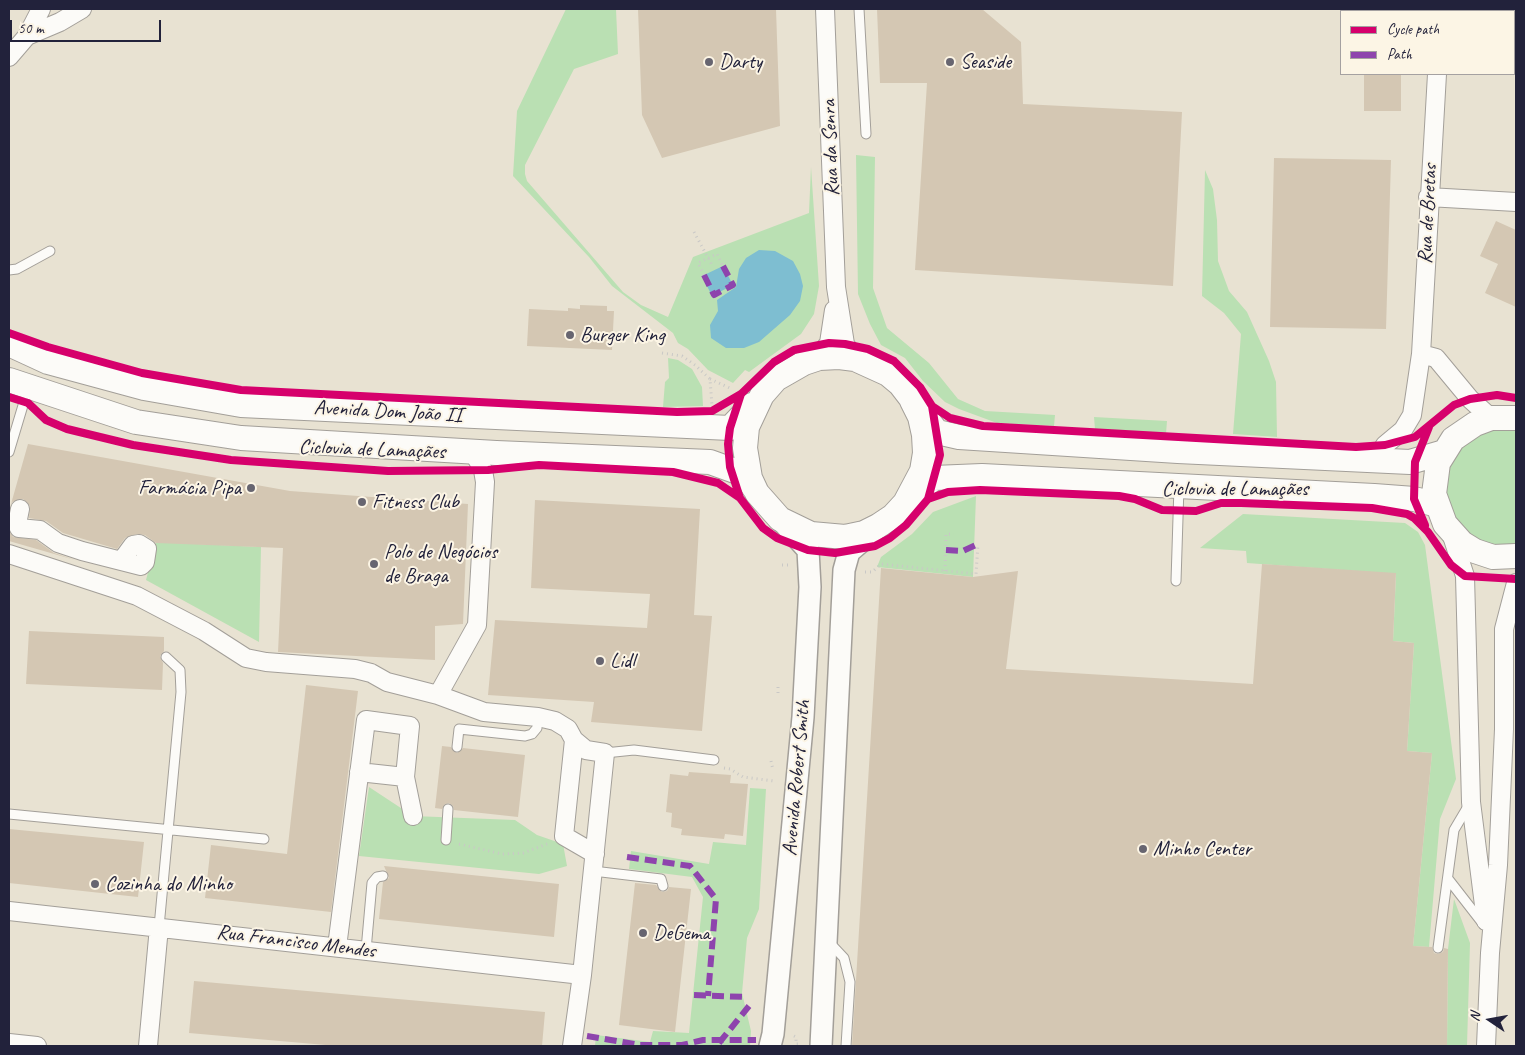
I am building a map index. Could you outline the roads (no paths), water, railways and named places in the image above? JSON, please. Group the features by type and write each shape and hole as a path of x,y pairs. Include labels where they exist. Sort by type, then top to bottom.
{"main road":[{"name":"Avenida Dom João II","path":"9,344 48,362 144,388 241,405 730,428 787,371"},
{"path":"787,371 819,358 855,359 888,374 900,384 937,432 978,440 1415,462 1444,452"},
{"name":"Avenida Dom João II","path":"9,380 136,422 241,438 485,452 710,462 746,474 758,493"},
{"path":"762,395 747,427 745,448 750,478 758,493 780,519 797,529 830,537 864,533 878,526 893,516 934,478 941,477 982,476 1374,496 1414,499 1438,505"},
{"path":"905,503 922,471 925,453 920,417 912,401"},
{"path":"1516,418 1491,418 1475,424 1460,433 1444,452 1435,480 1434,494 1445,524 1451,533 1475,551 1493,557 1516,556"}],"street":[{"path":"9,57 27,36 41,9"},
{"path":"27,36 60,22 82,9"},
{"name":"Rua da Senra","path":"825,9 836,287 845,344 855,359"},
{"name":"Rua de Bretas","path":"1376,460 1385,445 1402,430 1412,415 1421,354 1428,197 1437,75"},
{"path":"1428,197 1516,202"},
{"name":"Rua da Senra","path":"787,371 825,350 832,330 836,287"},
{"path":"1421,354 1436,358 1470,399 1491,418"},
{"path":"438,695 477,625 485,452"},
{"path":"20,509 17,524 19,528 40,530 58,543 122,560"},
{"name":"Avenida Robert Smith","path":"770,1046 773,1034 803,717 810,587 808,550 780,519"},
{"name":"Avenida Robert Smith","path":"810,1045 825,938 844,570 849,552 878,526"},
{"path":"1451,533 1465,576 1471,802 1490,954"},
{"path":"9,554 137,596 204,631 246,658 266,662 355,669 371,673 387,682 438,695 484,712 538,717 555,721 568,729 574,740 586,750 605,753 582,975 572,1046"},
{"path":"1486,1046 1490,954 1498,865 1509,791 1504,629 1516,584"},
{"path":"337,947 366,720 410,726 405,777 413,816"},
{"path":"574,740 564,836 594,863"},
{"path":"359,772 405,777"},
{"name":"Rua Francisco Mendes","path":"9,911 582,975"},
{"path":"148,1046 159,927"},
{"path":"9,1043 37,1046"}],"lane":[{"path":"859,9 866,134"},
{"path":"9,270 17,269 50,251"},
{"path":"9,452 24,402"},
{"path":"1176,581 1179,486"},
{"path":"159,927 181,692 180,670 166,657"},
{"path":"457,748 459,729 525,736 532,734 537,728 538,717"},
{"path":"605,753 634,750 714,760"},
{"path":"1438,948 1449,880 1454,830 1471,802"},
{"path":"446,840 448,809"},
{"path":"9,814 264,839"},
{"path":"594,863 661,879 663,886"},
{"path":"366,950 372,883 377,877 383,876"},
{"path":"1449,880 1487,930"},
{"path":"825,938 844,958 850,982 846,1046"}],"water":[{"path":"759,250 775,251 793,261 800,274 803,286 800,301 790,315 759,342 744,348 726,348 711,338 710,325 718,311 717,300 736,287 739,269 746,258"},
{"path":"723,266 733,285 712,296 702,276"}],"place":[{"name":"Darty","path":"709,62"},
{"name":"Seaside","path":"950,62"},
{"name":"Burger King","path":"570,335"},
{"name":"Farmácia Pipa","path":"251,488"},
{"name":"Fitness Club","path":"362,502"},
{"name":"Polo de Negócios de Braga","path":"374,564"},
{"name":"Lidl","path":"600,661"},
{"name":"Minho Center","path":"1143,849"},
{"name":"Cozinha do Minho","path":"95,884"},
{"name":"DeGema","path":"643,933"}]}
